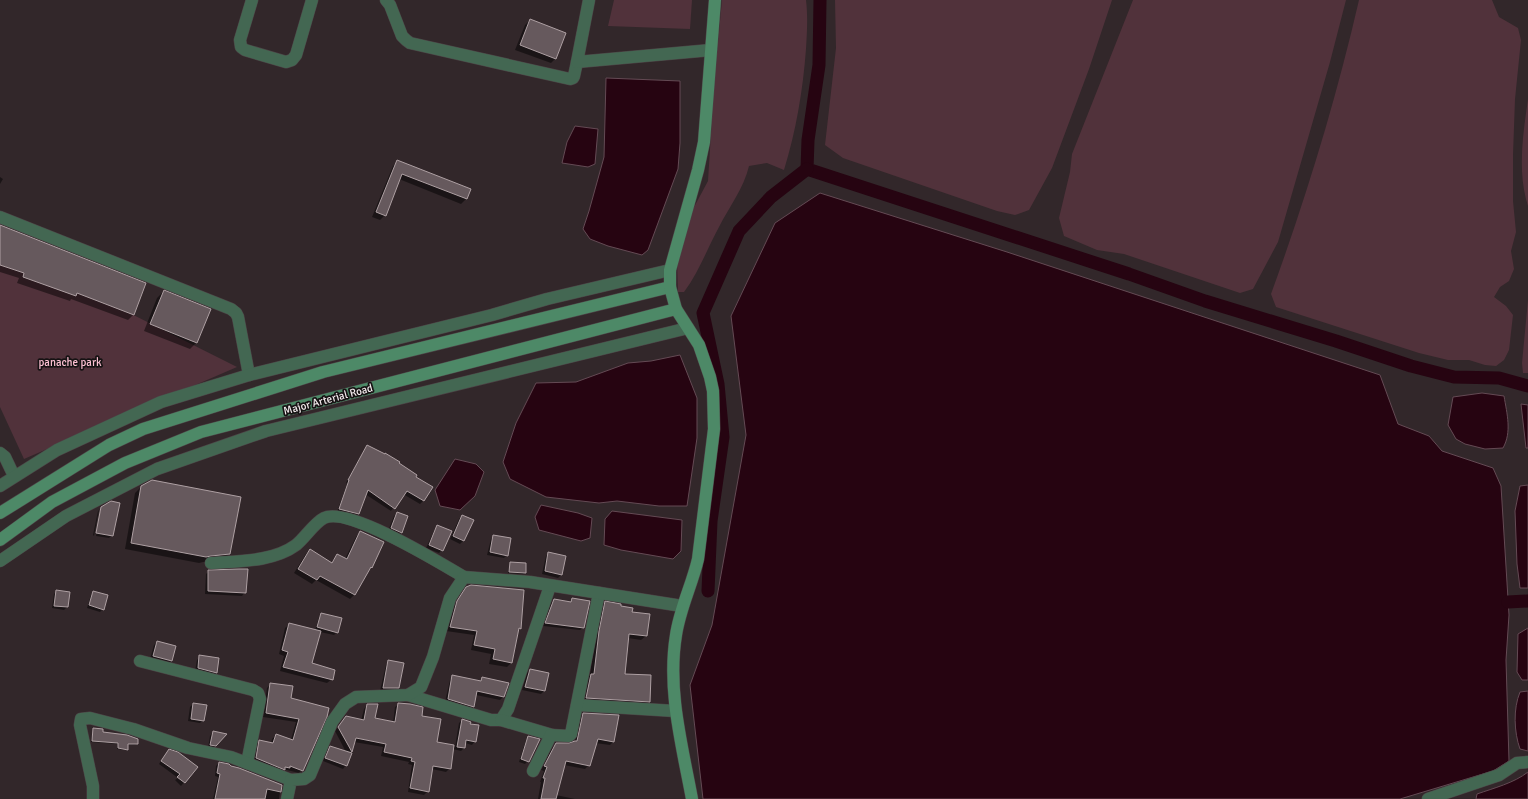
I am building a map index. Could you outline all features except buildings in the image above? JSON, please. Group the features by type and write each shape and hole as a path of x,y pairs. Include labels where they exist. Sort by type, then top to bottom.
{"street":[{"path":"252,0 240,40 241,47 245,50 286,62 292,60 296,55 312,0"},
{"path":"386,0 390,5 402,36 410,43 570,79 574,76 589,0"},
{"path":"692,799 675,711 674,658 676,636 682,606 693,577 698,558 714,430 710,377 699,345 676,309 670,287 670,270 696,178 704,142 715,0"},
{"path":"577,62 711,50"},
{"path":"0,217 231,309 236,313 238,318 249,375"},
{"path":"0,486 57,450 161,402 249,375 492,315 547,299 670,270"},
{"path":"0,513 109,445 143,429 323,372 670,287"},
{"name":"Major Arterial Road","path":"0,540 52,502 125,464 202,432 676,309"},
{"path":"0,561 66,516 157,469 266,431 688,328"},
{"path":"0,453 5,457 14,476"},
{"path":"211,563 258,560 290,549 323,518 332,516 343,517 397,539 464,577 530,582 682,606"},
{"path":"408,695 421,687 433,657 450,598 464,577"},
{"path":"501,720 508,709 550,586"},
{"path":"93,799 93,786 80,725 81,719 83,718 90,718 133,730 188,748 232,757 291,780 304,779 310,775 332,722 345,704 356,697 408,695 491,720 501,720 552,734 569,736 571,734 599,593"},
{"path":"140,661 253,690 258,693 260,699 247,763"},
{"path":"577,704 675,711"},
{"path":"533,771 552,734"},
{"path":"1428,799 1499,775 1517,763 1528,762"},
{"path":"287,799 291,780"}],"green space":[{"path":"614,0 692,0 690,29 608,26"},
{"path":"722,0 806,0 807,37 801,95 784,170 767,163 749,166 740,190 694,276 684,292 678,292 677,260 693,209 708,181 714,85"},
{"path":"835,0 1112,0 1089,69 1052,168 1029,210 1015,215 997,211 843,158 825,145 836,48"},
{"path":"1133,0 1346,0 1330,62 1278,242 1253,289 1240,293 1124,254 1097,250 1064,236 1059,218 1070,172 1072,154"},
{"path":"1359,0 1492,0 1499,17 1518,28 1521,40 1515,99 1513,155 1513,201 1516,232 1511,251 1514,269 1509,281 1500,287 1494,297 1506,306 1513,315 1509,350 1504,360 1496,366 1485,365 1469,360 1448,360 1419,353 1276,307 1271,294 1320,148"},
{"path":"1528,99 1528,206 1523,180 1522,153"},
{"name":"panache park","path":"0,248 237,367 24,459 0,407"},
{"path":"1528,300 1528,373 1523,373 1522,363"}],"shaded area":[{"path":"606,78 680,81 680,143 678,169 648,250 642,255 608,246 590,239 583,229 604,157"},
{"path":"575,126 598,129 595,164 588,167 562,163 567,142"},
{"path":"820,193 1007,252 1380,375 1398,424 1429,436 1442,451 1493,468 1501,486 1509,615 1506,660 1509,761 1493,771 1400,799 703,799 690,685 712,625 746,435 731,316 775,223"},
{"path":"680,355 697,398 697,438 687,506 659,506 617,501 599,503 546,497 510,479 503,462 516,423 536,383 576,382 628,363 651,361"},
{"path":"1482,393 1504,396 1508,429 1506,442 1503,448 1485,449 1465,444 1456,439 1448,425 1453,397"},
{"path":"1521,404 1528,405 1528,448 1526,448"},
{"path":"455,459 476,464 484,472 475,496 460,510 440,506 435,490"},
{"path":"1528,485 1528,588 1520,588 1517,564 1515,511 1520,486"},
{"path":"541,505 578,513 592,518 590,538 581,541 539,530 535,517"},
{"path":"612,511 682,520 681,551 673,559 621,550 604,545 605,519"},
{"path":"1528,628 1528,680 1522,680 1517,672 1518,634"},
{"path":"1528,691 1528,751 1520,749 1516,735 1515,713 1520,692"},
{"path":"1528,772 1528,799 1476,799 1477,794 1510,782"}],"waterway":[{"path":"820,0 819,65 808,140 807,169 1129,274 1205,301 1336,341 1411,366 1454,377 1499,378 1528,386"},
{"path":"708,591 711,521 723,437 718,384 703,313 739,231 771,197 807,169"},
{"path":"1508,602 1528,601"}]}
